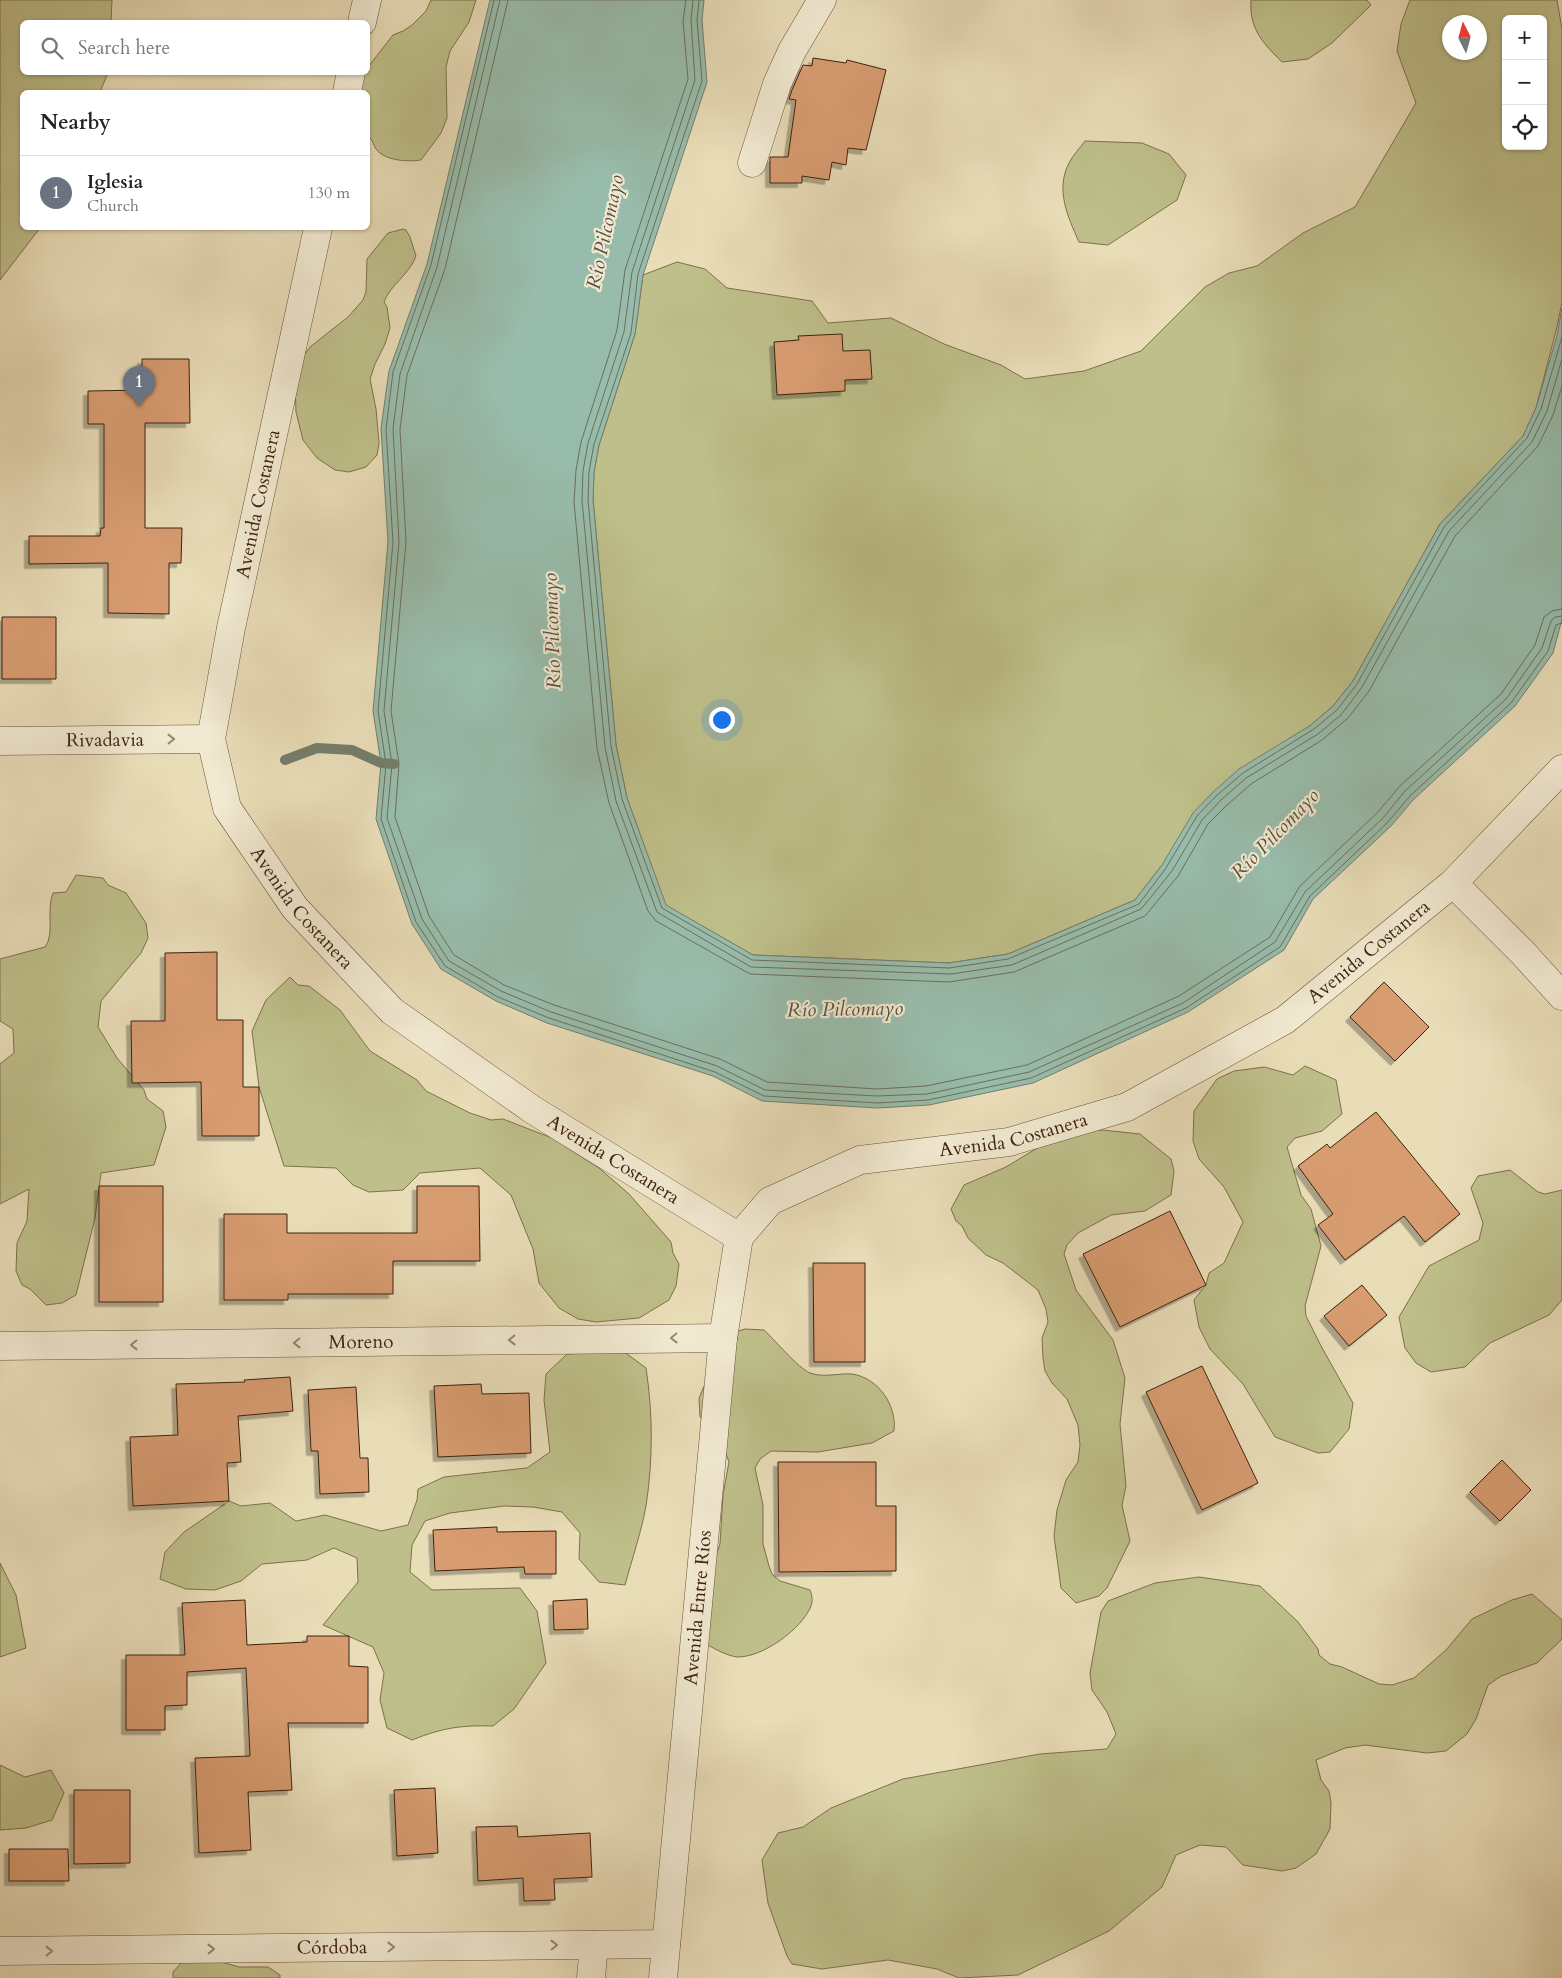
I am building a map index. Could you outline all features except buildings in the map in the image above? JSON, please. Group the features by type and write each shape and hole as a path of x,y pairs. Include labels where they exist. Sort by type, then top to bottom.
{"street":[{"path":"362,20 367,0"},
{"path":"752,163 777,84 792,51 822,0"},
{"path":"347,90 350,75"},
{"name":"Avenida Costanera","path":"318,230 233,619 211,739 227,808 295,908 392,1011 533,1110 739,1237 770,1201 860,1160 1009,1142 1127,1107 1285,1020 1452,883 1562,768"},
{"name":"Rivadavia","path":"0,741 211,739"},
{"path":"1452,883 1522,952 1562,996"},
{"name":"Avenida Entre Ríos","path":"663,1978 723,1338 739,1237"},
{"name":"Moreno","path":"0,1346 723,1338"},
{"name":"Córdoba","path":"0,1951 666,1944"},
{"path":"591,1978 594,1945"}],"green space":[{"path":"0,0 112,0 111,20 20,20 20,75 107,75 101,90 20,90 20,230 38,230 0,280"},
{"path":"431,0 476,0 469,22 450,51 446,67 447,118 441,133 421,160 397,160 380,153 370,138 370,90 361,90 363,75 370,75 370,64 393,35 412,25 426,11"},
{"path":"1251,0 1367,0 1371,5 1332,43 1308,59 1282,62 1263,42 1255,27 1252,19"},
{"path":"1410,0 1557,0 1562,29 1562,302 1536,408 1523,436 1440,524 1353,681 1333,706 1162,865 1135,900 1008,954 949,963 753,955 665,905 627,798 616,745 593,500 594,472 599,445 635,334 643,275 677,262 705,269 727,288 812,301 828,323 891,318 944,344 1001,365 1025,379 1084,371 1141,351 1205,287 1229,273 1257,266 1303,233 1355,207 1416,103 1397,51 1401,24"},
{"path":"1085,141 1142,143 1169,154 1186,175 1177,200 1108,245 1079,242 1067,213 1063,183 1069,163"},
{"path":"406,230 410,237 416,256 384,302 387,307 390,328 370,379 376,409 379,443 377,455 366,467 349,472 335,470 317,458 303,440 296,412 295,383 305,354 310,347 348,317 363,300 366,292 367,259 388,233"},
{"path":"76,875 103,878 108,885 126,893 146,923 148,938 141,953 101,1001 98,1027 117,1058 144,1090 147,1099 163,1111 166,1127 154,1165 101,1173 95,1218 76,1295 62,1303 46,1305 30,1289 22,1285 16,1271 17,1243 27,1221 29,1189 0,1204 0,1064 14,1053 13,1029 0,1021 0,959 45,947 49,936 50,907 53,893 66,892"},
{"path":"290,977 298,985 309,986 340,1010 370,1051 417,1080 426,1091 470,1113 491,1120 503,1119 552,1138 599,1168 629,1194 671,1242 673,1253 679,1264 676,1286 669,1300 639,1318 596,1322 578,1319 559,1308 539,1283 533,1249 511,1195 480,1168 420,1173 403,1190 369,1192 353,1185 336,1168 284,1166 259,1087 252,1031 266,1000"},
{"path":"1305,1066 1336,1080 1342,1114 1322,1131 1295,1138 1287,1147 1301,1195 1311,1209 1321,1246 1305,1306 1306,1316 1353,1403 1349,1429 1330,1452 1318,1453 1275,1437 1243,1384 1210,1349 1199,1327 1194,1300 1206,1285 1209,1273 1224,1263 1243,1222 1224,1187 1199,1159 1193,1141 1194,1111 1217,1079 1234,1071 1264,1067 1293,1075"},
{"path":"1102,1130 1140,1134 1171,1159 1174,1171 1171,1195 1145,1211 1111,1215 1078,1233 1067,1245 1064,1254 1076,1290 1113,1340 1125,1378 1120,1424 1126,1486 1122,1505 1130,1541 1107,1588 1099,1596 1076,1603 1061,1588 1054,1536 1057,1510 1066,1480 1078,1462 1080,1445 1078,1425 1067,1399 1052,1383 1045,1371 1042,1338 1048,1322 1046,1309 1038,1290 1003,1263 986,1255 968,1238 962,1226 956,1221 951,1209 964,1185 1006,1167 1044,1144 1079,1132"},
{"path":"1510,1170 1538,1192 1545,1194 1562,1190 1562,1300 1549,1315 1490,1343 1465,1367 1431,1372 1416,1363 1405,1348 1399,1317 1429,1266 1479,1240 1483,1223 1471,1188 1478,1176"},
{"path":"745,1329 764,1330 793,1360 810,1373 820,1375 852,1374 870,1381 878,1387 889,1403 894,1422 894,1431 872,1443 818,1452 771,1451 760,1459 755,1468 763,1505 763,1544 769,1566 772,1574 780,1581 810,1590 812,1602 806,1615 791,1632 770,1647 748,1656 738,1657 725,1654 706,1644 711,1562 720,1544 723,1495 729,1462 720,1439 700,1417 699,1398 735,1332"},
{"path":"623,1351 646,1368 651,1437 646,1506 625,1585 599,1582 579,1559 580,1533 562,1512 533,1507 504,1506 450,1513 425,1521 412,1545 410,1572 432,1590 520,1588 537,1611 546,1663 514,1709 493,1726 451,1728 412,1740 387,1728 380,1700 384,1673 373,1647 323,1625 358,1582 357,1558 334,1548 307,1560 262,1564 241,1581 215,1590 186,1589 160,1579 165,1552 184,1532 229,1501 241,1506 270,1503 296,1521 325,1515 381,1531 408,1525 417,1500 418,1489 444,1477 527,1468 550,1452 544,1400 546,1374 567,1354"},
{"path":"0,1563 16,1595 26,1648 0,1657"},
{"path":"1199,1577 1260,1586 1298,1622 1318,1649 1319,1655 1330,1664 1342,1667 1379,1684 1392,1685 1414,1678 1446,1650 1472,1619 1512,1600 1532,1594 1562,1620 1562,1639 1537,1663 1501,1676 1488,1685 1476,1719 1467,1734 1446,1751 1427,1753 1365,1745 1345,1748 1316,1760 1321,1780 1329,1791 1331,1803 1330,1829 1316,1854 1296,1868 1282,1871 1243,1865 1226,1847 1200,1845 1176,1855 1162,1887 1109,1931 1018,1975 959,1978 937,1969 888,1960 822,1969 792,1964 787,1956 768,1903 762,1860 778,1833 803,1827 831,1808 903,1779 1040,1754 1107,1749 1116,1734 1107,1712 1092,1690 1090,1673 1101,1612 1108,1601 1155,1583"},
{"path":"0,1765 25,1777 51,1770 64,1793 52,1820 26,1828 0,1830"},
{"path":"211,1959 239,1967 268,1967 280,1975 280,1978 173,1978 173,1972 183,1961"}],"water":[{"name":"Río Pilcomayo","path":"490,0 704,0 702,20 707,82 643,275 635,334 599,445 594,472 593,500 616,745 627,798 666,905 753,955 949,963 1008,954 1135,900 1162,865 1193,813 1213,792 1239,769 1311,725 1333,706 1353,681 1440,524 1523,436 1536,408 1557,335 1562,308 1562,619 1553,653 1515,706 1413,800 1391,826 1313,899 1284,950 1188,1012 1033,1083 929,1105 877,1108 762,1101 713,1076 547,1023 496,1001 441,969 412,924 376,819 381,763 373,711 388,542 381,428 389,371 427,264"}],"waterway":[{"path":"285,760 317,748 352,750 381,763 394,764"}],"place":[{"name":"Iglesia","path":"139,407"}]}
